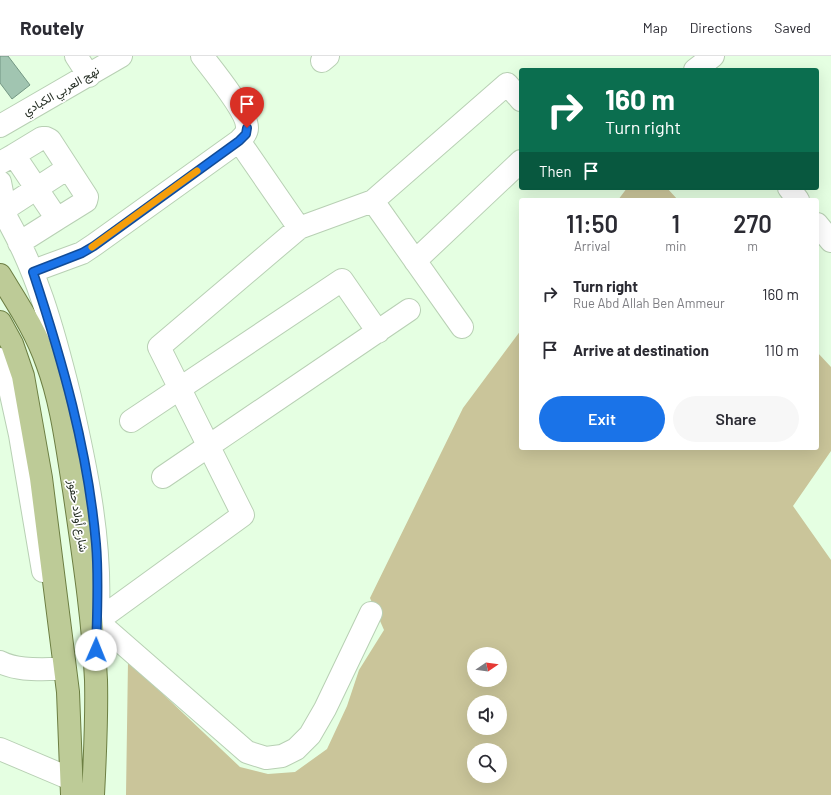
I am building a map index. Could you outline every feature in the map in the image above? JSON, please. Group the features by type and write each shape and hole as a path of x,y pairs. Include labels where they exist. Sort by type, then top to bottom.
{"main road":[{"name":"شارع أولاد حفوز","path":"0,275 26,318 47,362 55,385 70,466 84,556 96,680 96,734 93,795"},
{"path":"0,322 12,344 23,376 41,478 68,692 71,787"}],"street":[{"path":"76,56 89,76"},
{"name":"نهج العربي الكبادي","path":"0,126 89,76 121,56"},
{"path":"33,272 82,253 94,246 239,141 246,134 246,121 243,112 202,56"},
{"path":"683,56 693,68"},
{"path":"698,68 714,56"},
{"path":"97,621 243,515 159,347 299,228 373,201 507,84 519,98"},
{"path":"0,126 0,131"},
{"path":"19,243 57,220 86,201 87,197 46,138 42,138 7,159 36,189 57,220"},
{"path":"239,141 299,228"},
{"path":"415,261 519,163"},
{"path":"4,212 68,168"},
{"path":"0,182 4,212 33,272 58,348 84,456 96,544 96,680"},
{"path":"373,201 462,326"},
{"path":"819,226 831,241"},
{"path":"131,421 342,280 378,332"},
{"path":"163,477 409,310"},
{"path":"0,359 7,376 20,435 59,669 68,692"},
{"path":"97,621 247,752 266,758 282,756 296,748 310,735 325,709 371,613"},
{"path":"0,662 9,666 34,670 59,669"},
{"path":"0,749 71,787"}],"shaded area":[{"path":"626,190 669,190 676,198 620,198"},
{"path":"519,333 519,450 819,450 819,354 831,367 831,451 793,506 831,560 831,795 126,795 128,661 240,767 268,774 295,772 327,749 347,706 359,670 384,630 370,598 463,408"}],"building":[{"path":"0,56 8,56 30,85 12,99 0,83"}],"slow traffic":[{"path":"92,247 197,171"}],"route":[{"path":"96,650 98,573 92,506 84,456 58,348 33,272 82,253 94,246 239,141 246,134 247,128"}]}
